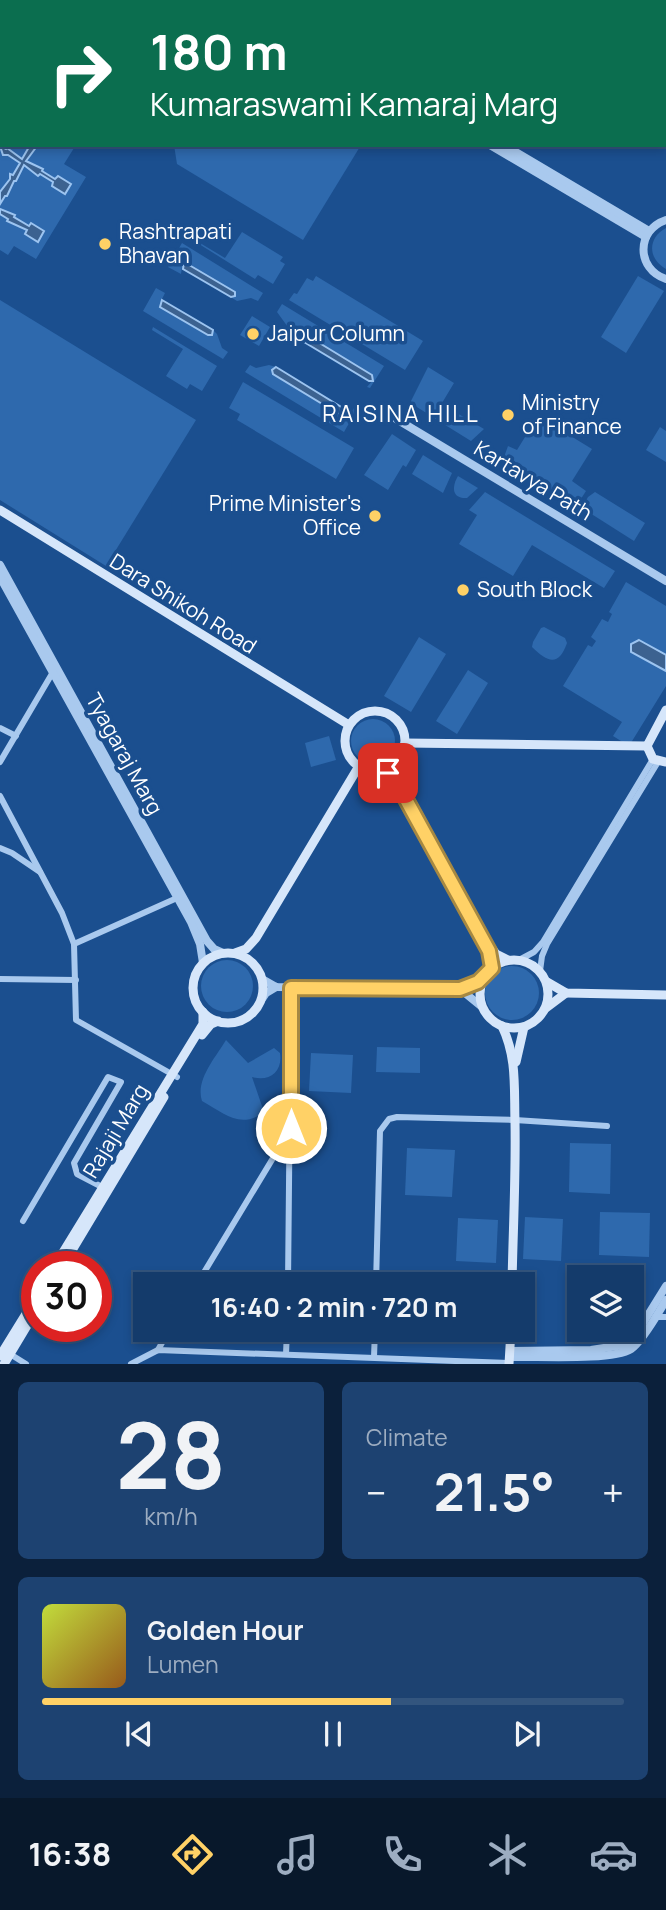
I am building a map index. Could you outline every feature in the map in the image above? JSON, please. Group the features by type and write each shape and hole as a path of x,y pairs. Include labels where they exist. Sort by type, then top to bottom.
{"main road":[{"name":"Dara Shikoh Road","path":"0,510 349,725"},
{"path":"492,968 489,951 397,783 388,773 359,766 347,751 345,738 349,725 360,714 376,710 384,712 404,728 405,743 398,760 397,775 490,946 496,954 530,963 540,971 547,982 549,1000 546,1008"},
{"path":"647,746 666,710"},
{"path":"405,743 647,746"},
{"path":"647,746 659,761"},
{"path":"380,770 398,760"},
{"path":"235,953 254,964 262,979 262,999 255,1010 245,1018 233,1023 218,1021 203,1013 195,1000 193,986 196,972 211,957 246,949 256,939 359,766"},
{"path":"254,964 256,939"},
{"path":"514,960 492,968 485,976 480,994 482,1007 487,1015 502,1026 524,1027 537,1020 546,1008 566,993"},
{"path":"547,982 566,993 666,995"},
{"name":"Rajaji Marg","path":"71,1251 203,1024 203,1013"},
{"name":"Rajaji Marg","path":"64,1251 174,1076 207,1028 218,1021"},
{"path":"502,1026 510,1043 515,1067 512,1272"},
{"path":"515,1067 524,1027"},
{"path":"4,1364 4,1352 21,1323"},
{"path":"4,1352 21,1330"}],"street":[{"path":"494,147 647,234"},
{"path":"507,147 528,164"},
{"path":"666,220 647,234 643,249 645,262 653,272 666,279"},
{"name":"Kartavya Path","path":"383,411 666,581"},
{"name":"Tyagaraj Marg","path":"0,565 204,942 203,963"},
{"name":"Tyagaraj Marg","path":"0,577 177,898 204,942 223,953"},
{"path":"0,762 53,672"},
{"path":"0,728 16,736"},
{"path":"514,960 534,951 543,943 659,761"},
{"path":"540,971 547,944 659,761"},
{"path":"0,796 62,913 74,944 76,1020 174,1076"},
{"path":"0,848 41,873"},
{"path":"74,944 177,898"},
{"path":"262,979 276,987 291,988 460,989 485,976"},
{"path":"0,979 76,980"},
{"path":"262,999 276,987"},
{"path":"288,1272 291,988"},
{"path":"460,989 482,1007"},
{"path":"23,1220 108,1077 121,1082 74,1163 77,1174 102,1187"},
{"path":"376,1272 380,1131 389,1119 515,1120 607,1126"},
{"path":"204,1272 291,1128"},
{"path":"509,1359 629,1344 666,1286"},
{"path":"131,1364 158,1350 509,1359 591,1356 630,1350 666,1300"},
{"path":"655,1317 666,1317"},
{"path":"158,1350 162,1342"},
{"path":"286,1342 286,1354"},
{"path":"374,1357 375,1342"},
{"path":"4,1352 26,1364"}],"shaded area":[{"path":"0,147 74,148 64,164 86,177 36,259 14,246 8,255 0,250"},
{"path":"0,147 7,148 22,159 29,147 36,147 26,161 43,169 42,171 55,179 58,176 71,184 65,194 52,186 53,182 40,174 38,176 24,165 0,204 0,192 20,163 8,155 3,155"},
{"path":"174,147 360,147 303,240 177,164"},
{"path":"0,209 15,215 14,217 29,226 31,223 44,231 38,242 25,234 27,230 7,221 8,219 0,214"},
{"path":"666,228 666,269 656,260 652,248 655,237"},
{"path":"242,232 283,257 280,261 285,264 273,284 258,275 255,279 199,244 225,258"},
{"path":"182,243 263,293 258,301 251,298 237,301 182,267 181,274 168,267"},
{"path":"184,262 235,292 235,296 231,297 183,269"},
{"path":"316,276 423,341 405,370 289,300 294,293 297,294 307,278 313,281"},
{"path":"638,276 664,291 626,353 601,337"},
{"path":"156,288 165,293 162,299 164,301 162,300 217,334 222,348 228,352 223,359 143,311"},
{"path":"0,300 196,420 106,566 0,500"},
{"path":"162,300 213,330 212,335 160,307"},
{"path":"282,304 384,366 370,388 367,387 373,380 296,330 293,334 277,312"},
{"path":"252,316 270,327 259,346 240,335"},
{"path":"153,327 217,366 202,391 190,384 187,389 166,376 183,349 152,330"},
{"path":"298,330 372,375 373,381 294,336 294,331"},
{"path":"250,365 256,368 269,365 276,367 273,368 273,374 347,419 354,408 356,411 344,432 245,372"},
{"path":"276,367 351,413 350,418 347,419 273,374 272,370"},
{"path":"428,367 454,383 442,403 445,406 436,419 411,401"},
{"path":"243,382 354,448 336,479 237,420 240,414 229,408"},
{"path":"450,409 484,429 471,441 442,423"},
{"path":"538,416 592,449 572,481 586,491 577,505 503,460 508,446 517,450"},
{"path":"660,427 666,431 666,462 646,450"},
{"path":"392,434 416,450 388,490 364,475"},
{"path":"423,455 452,473 443,493 412,474"},
{"path":"458,476 478,488 467,498 458,496 454,491"},
{"path":"485,492 615,571 604,588 532,545 513,576 459,544 477,515 469,510"},
{"path":"595,492 645,523 634,541 582,508 588,497"},
{"path":"626,582 666,606 666,686 629,746 613,736 622,722 563,686 588,645 592,647 596,641 591,637 602,619 608,622 612,614 609,612"},
{"path":"544,627 565,638 567,643 557,659 548,659 532,647"},
{"path":"419,637 446,654 411,712 384,696"},
{"path":"639,640 666,655 666,671 631,652 631,644"},
{"path":"468,670 488,683 457,734 436,721"},
{"path":"373,719 382,720 389,725 394,732 394,750 389,757 382,762 373,763 364,762 357,757 352,750 351,741 352,732 357,725 364,720"},
{"path":"329,736 336,760 311,767 305,743"},
{"path":"227,960 246,967 253,986 246,1005 227,1012 208,1005 201,986 208,967"},
{"path":"517,966 527,970 535,978 539,993 535,1008 527,1016 507,1020 497,1016 489,1008 485,988 489,978 497,970"},
{"path":"226,1040 248,1063 274,1048 280,1053 279,1065 274,1074 264,1078 252,1077 264,1112 247,1120 232,1118 202,1101 201,1085 204,1077"},
{"path":"377,1047 420,1048 420,1073 376,1072"},
{"path":"311,1053 353,1055 351,1093 309,1091"},
{"path":"570,1143 611,1144 610,1194 569,1192"},
{"path":"407,1148 455,1150 452,1197 405,1195"},
{"path":"600,1212 650,1213 649,1257 599,1255"},
{"path":"525,1217 563,1219 561,1261 523,1259"},
{"path":"458,1218 498,1220 496,1263 456,1261"}],"place":[{"name":"Rashtrapati Bhavan","path":"105,244"},
{"name":"Jaipur Column","path":"253,334"},
{"name":"Ministry of Finance","path":"508,415"},
{"name":"Prime Minister's Office","path":"375,516"},
{"name":"South Block","path":"463,590"}],"district":[{"name":"RAISINA HILL","path":"401,414"}],"route":[{"path":"291,1128 291,988 460,989 478,982 492,968 489,951 397,783 388,773"}]}
